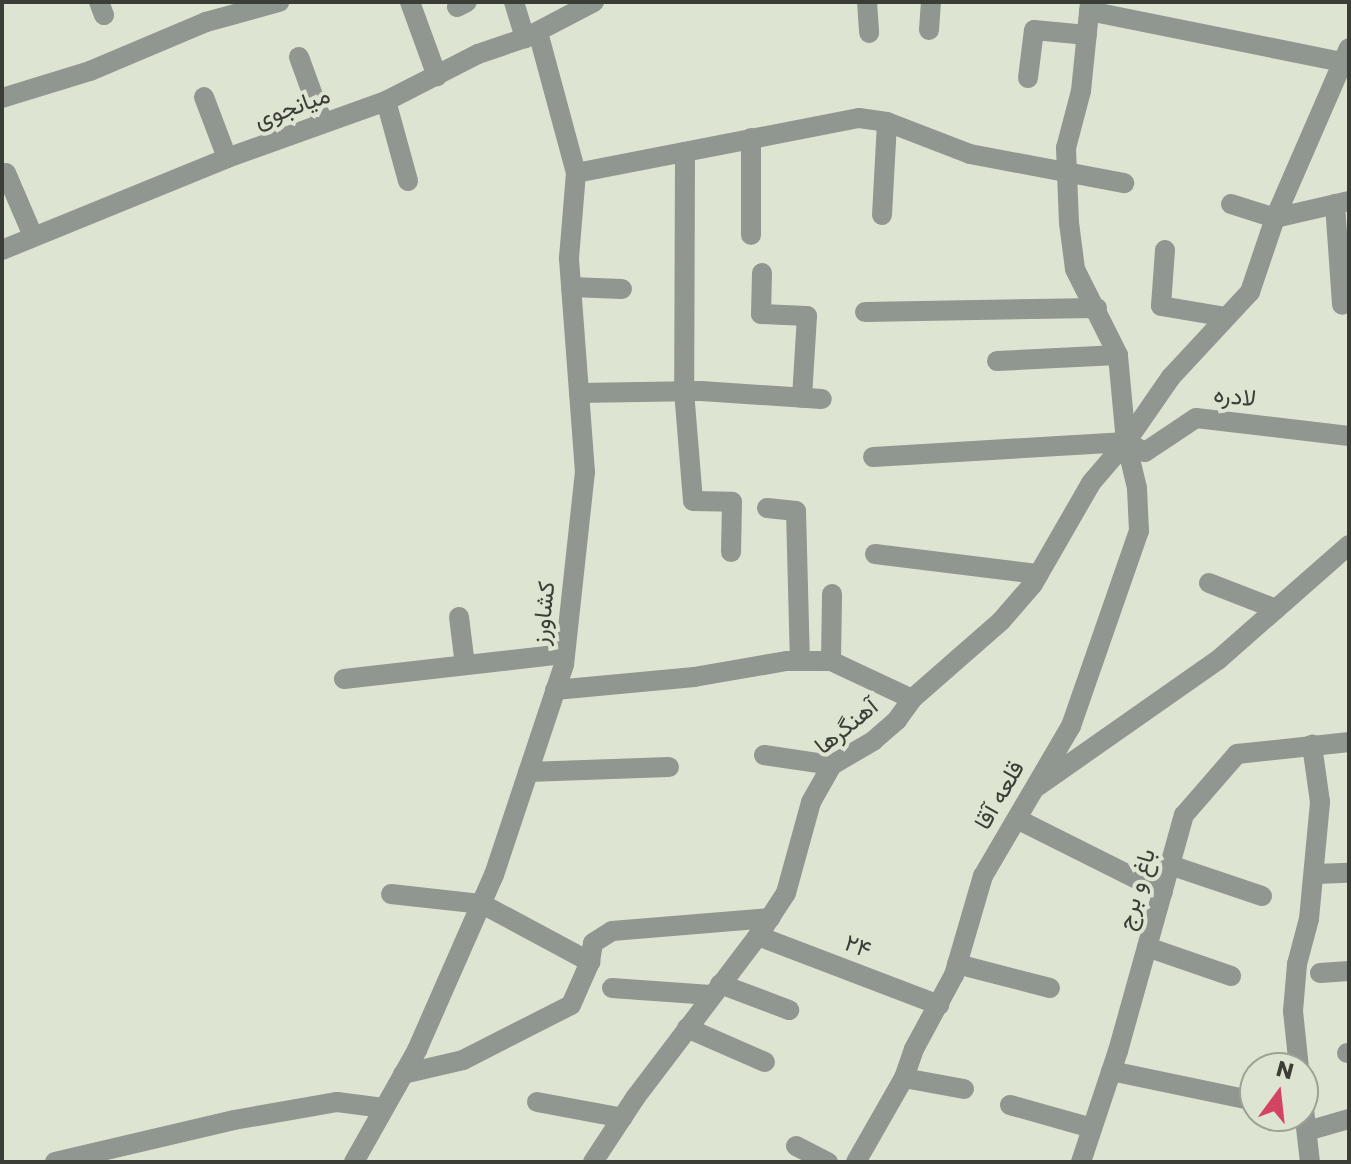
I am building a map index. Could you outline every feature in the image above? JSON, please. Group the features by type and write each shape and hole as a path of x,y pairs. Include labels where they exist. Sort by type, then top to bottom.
{"street":[{"path":"2,98 90,71 206,22 279,2"},
{"path":"410,2 437,76"},
{"name":"کشاورز","path":"354,1162 403,1074 482,904 565,654 585,472 569,258 576,173 531,35 514,2"},
{"name":"میانجوی","path":"2,250 227,158 386,101 478,54 531,35 594,2"},
{"path":"867,2 869,33"},
{"path":"929,30 931,2"},
{"path":"1089,7 1346,55"},
{"name":"قلعه آقا","path":"862,1161 957,964 983,876 1071,726 1139,531 1137,488 1126,442 1118,355 1075,269 1066,148 1081,91 1089,7"},
{"path":"1028,78 1034,30 1087,35"},
{"name":"آهنگرها","path":"593,1162 786,893 811,802 832,765 873,741 897,720 912,699 1001,621 1039,574 1091,483 1126,442 1171,377 1250,292 1275,218 1346,55"},
{"path":"299,57 323,123"},
{"path":"204,97 227,158"},
{"path":"386,101 408,181"},
{"path":"576,173 859,118 887,122 970,154 1124,183"},
{"path":"882,215 887,122"},
{"path":"751,138 751,235"},
{"path":"685,152 684,391 693,501 732,502 731,552"},
{"path":"6,173 33,236"},
{"path":"1231,204 1275,218 1342,202 1342,305"},
{"path":"1165,250 1161,306 1226,317"},
{"path":"579,393 684,391 812,398 807,316 761,314 762,273"},
{"path":"571,287 622,289"},
{"path":"865,312 1097,308"},
{"path":"997,361 1118,355"},
{"name":"لادره","path":"1126,442 1145,452 1196,418 1349,436"},
{"path":"873,457 1126,442"},
{"path":"767,508 796,511 800,661"},
{"path":"1029,793 1218,660 1349,545"},
{"path":"875,554 1039,574"},
{"path":"1209,583 1276,609"},
{"path":"831,661 832,594"},
{"path":"459,617 465,665"},
{"path":"344,679 565,654"},
{"path":"555,690 694,677 800,661 831,661 912,699"},
{"name":"باغ و برج","path":"1081,1162 1111,1071 1184,815 1237,754 1349,742"},
{"path":"1297,1052 1293,1011 1297,964 1309,919 1320,802 1312,745"},
{"path":"764,755 832,765"},
{"path":"528,772 669,767"},
{"path":"1017,819 1163,892"},
{"path":"1170,865 1262,896"},
{"path":"1315,874 1349,873"},
{"path":"391,894 482,904 590,962"},
{"path":"403,1074 463,1060 571,1005 590,962 593,943 612,931 770,918"},
{"name":"۲۴","path":"758,936 939,1005"},
{"path":"1147,947 1231,976"},
{"path":"957,964 1050,988"},
{"path":"1320,973 1349,971"},
{"path":"612,988 716,989 789,1010"},
{"path":"687,1028 765,1062"},
{"path":"1111,1071 1239,1098"},
{"path":"904,1078 964,1089"},
{"path":"55,1162 234,1120 337,1102 384,1108"},
{"path":"537,1102 623,1118"},
{"path":"1010,1105 1092,1128"},
{"path":"1319,1128 1349,1119"},
{"path":"1307,1132 1310,1162"},
{"path":"796,1146 828,1162"}]}
